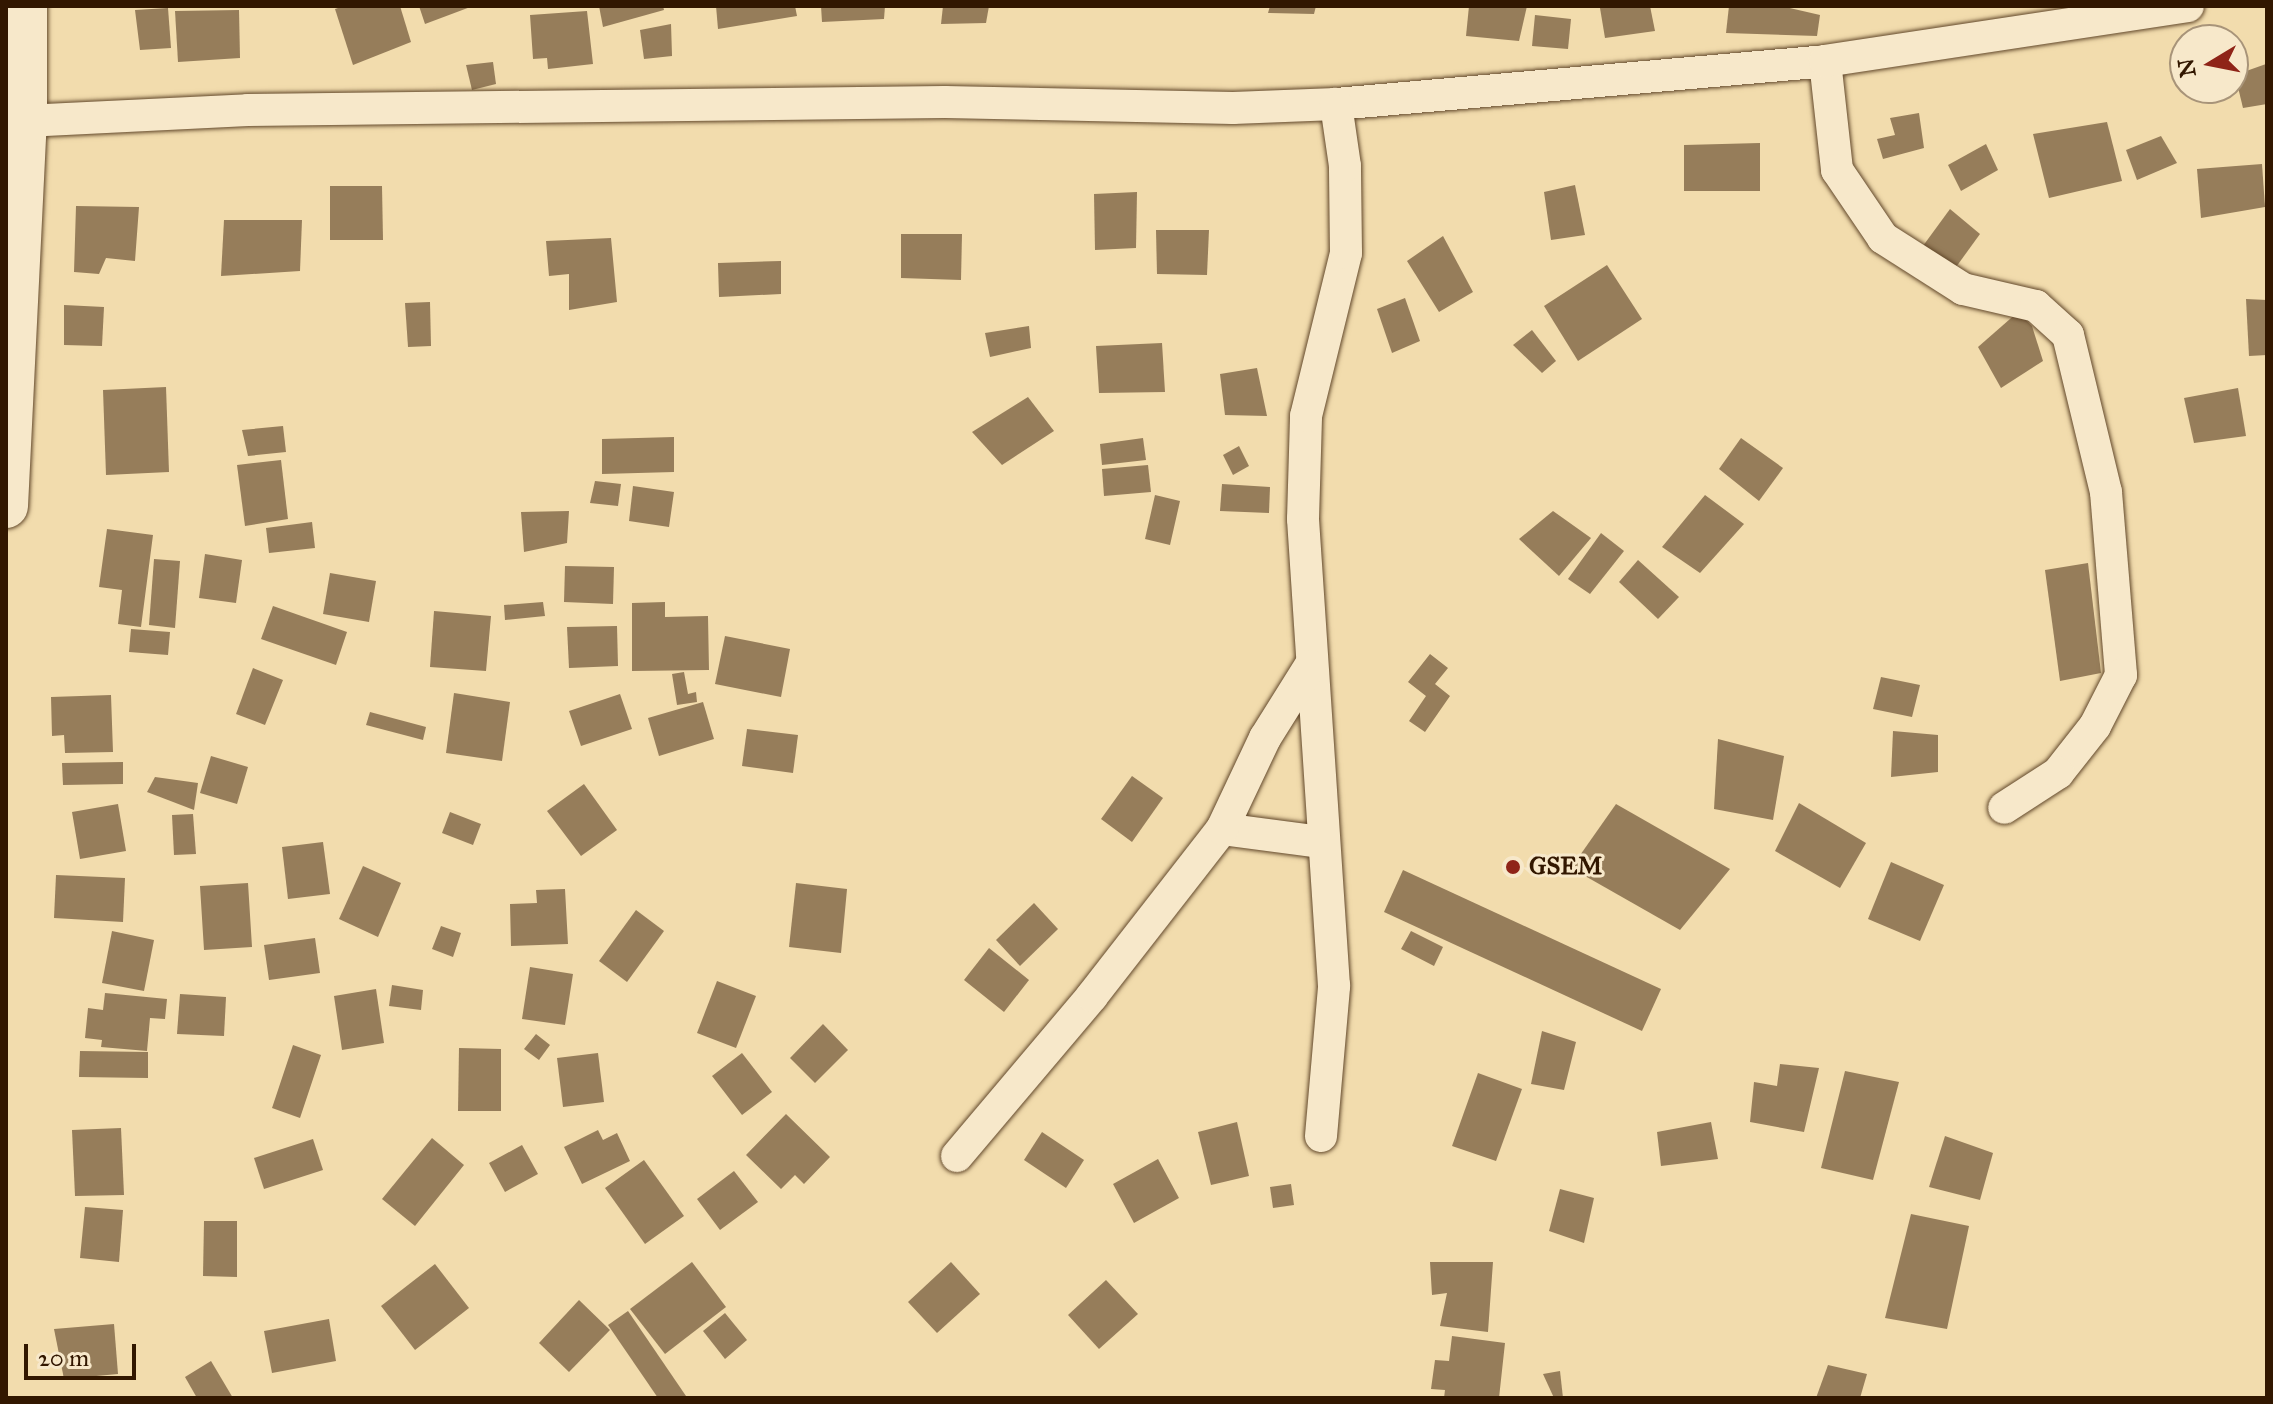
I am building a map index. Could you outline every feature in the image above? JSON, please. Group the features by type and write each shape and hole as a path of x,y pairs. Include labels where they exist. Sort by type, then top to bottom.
{"main road":[{"path":"6,506 25,121 25,6"}],"street":[{"path":"25,121 263,109 945,102 1233,108 1336,104 1825,61 2188,6"},
{"path":"1825,61 1837,170 1855,204 1883,238 1922,267 1963,289 2036,306 2068,335 2106,492 2121,675 2095,726 2058,773 2004,808"},
{"path":"1321,1136 1334,986 1321,842 1303,519 1306,416 1346,253 1345,166 1336,104"},
{"path":"957,1156 1092,996 1222,829 1265,738 1310,666"},
{"path":"1222,829 1321,842"}],"building":[{"path":"344,6 400,6 411,42 353,65 335,9"},
{"path":"419,6 473,6 425,24"},
{"path":"599,6 663,6 664,10 603,27"},
{"path":"716,6 795,6 797,16 718,29"},
{"path":"821,6 885,6 884,19 822,22"},
{"path":"943,6 989,6 986,23 941,24"},
{"path":"1270,6 1316,6 1314,14 1268,13"},
{"path":"1469,6 1527,6 1519,41 1466,36"},
{"path":"1650,6 1655,31 1605,38 1600,8"},
{"path":"1729,6 1781,6 1820,15 1817,36 1726,33"},
{"path":"168,8 171,48 140,50 135,10"},
{"path":"239,10 240,58 178,62 175,11"},
{"path":"587,11 593,64 548,69 547,58 533,59 530,15"},
{"path":"1535,15 1571,19 1568,49 1532,46"},
{"path":"671,24 672,56 644,59 640,30"},
{"path":"493,62 496,84 472,90 466,65"},
{"path":"2266,64 2267,104 2243,108 2242,104 2249,104 2249,70"},
{"path":"1919,113 1924,148 1883,159 1877,139 1895,135 1890,118"},
{"path":"2107,122 2122,181 2049,198 2033,134"},
{"path":"2161,136 2177,163 2137,180 2126,150"},
{"path":"1760,143 1760,191 1684,191 1684,145"},
{"path":"1986,144 1998,170 1961,191 1948,165"},
{"path":"2262,164 2265,207 2201,218 2197,169"},
{"path":"1575,185 1585,235 1551,240 1544,192"},
{"path":"330,186 382,186 383,240 330,240"},
{"path":"1137,192 1136,248 1095,250 1094,194"},
{"path":"76,206 139,207 135,261 106,258 99,274 74,272"},
{"path":"1950,209 1980,234 1951,274 1920,250"},
{"path":"224,220 302,220 300,271 221,276"},
{"path":"1156,230 1209,230 1207,275 1157,274"},
{"path":"901,234 962,234 961,280 901,278"},
{"path":"1443,236 1473,292 1439,312 1407,261"},
{"path":"611,238 617,302 569,310 569,274 549,276 546,241"},
{"path":"781,261 781,294 719,297 718,263"},
{"path":"1607,265 1642,319 1578,361 1544,306"},
{"path":"1405,298 1420,341 1392,353 1377,309"},
{"path":"2246,299 2267,300 2267,355 2249,356"},
{"path":"430,302 431,346 408,347 405,303"},
{"path":"64,305 104,307 102,346 64,345"},
{"path":"2018,312 2032,326 2043,361 2001,388 1978,347"},
{"path":"1029,326 1031,348 990,357 985,333"},
{"path":"1532,330 1556,361 1542,373 1513,345"},
{"path":"1162,343 1165,392 1099,393 1096,346"},
{"path":"1257,368 1267,416 1225,415 1220,374"},
{"path":"166,387 169,472 106,475 103,390"},
{"path":"2238,388 2246,436 2194,443 2184,398"},
{"path":"1028,397 1054,431 1002,465 972,432"},
{"path":"283,426 286,452 248,456 242,430"},
{"path":"674,437 674,472 602,474 602,439"},
{"path":"1143,438 1146,460 1102,465 1100,444"},
{"path":"1741,438 1783,468 1759,501 1719,469"},
{"path":"1239,446 1249,466 1233,475 1223,455"},
{"path":"281,460 288,519 245,526 237,465"},
{"path":"1148,465 1151,492 1104,496 1102,469"},
{"path":"595,481 621,484 618,506 590,503"},
{"path":"1222,484 1270,487 1269,513 1220,511"},
{"path":"633,486 674,492 669,527 629,521"},
{"path":"1155,495 1180,501 1170,545 1145,539"},
{"path":"1705,495 1744,524 1700,573 1662,547"},
{"path":"569,511 567,543 524,552 521,512"},
{"path":"1553,511 1591,538 1559,576 1519,539"},
{"path":"312,522 315,548 269,553 266,528"},
{"path":"107,529 153,535 141,627 118,624 122,590 99,587"},
{"path":"1601,533 1624,551 1590,594 1568,579"},
{"path":"205,554 242,560 236,603 199,598"},
{"path":"154,559 180,561 175,628 149,625"},
{"path":"1638,560 1679,597 1658,619 1619,582"},
{"path":"2088,563 2101,673 2060,681 2045,570"},
{"path":"565,566 614,567 613,604 564,602"},
{"path":"330,573 376,581 369,622 323,614"},
{"path":"543,602 545,616 505,620 504,605"},
{"path":"665,602 665,617 708,616 709,670 632,671 632,603"},
{"path":"273,606 347,632 336,665 261,639"},
{"path":"434,611 491,616 486,671 430,667"},
{"path":"617,626 618,666 569,668 567,627"},
{"path":"131,629 170,632 168,655 129,652"},
{"path":"725,636 790,649 781,697 715,684"},
{"path":"1430,654 1448,668 1435,684 1450,696 1425,732 1409,721 1426,696 1408,682"},
{"path":"253,668 283,680 265,725 236,714"},
{"path":"684,672 688,694 696,692 697,702 677,705 672,674"},
{"path":"1881,677 1920,685 1912,717 1873,709"},
{"path":"454,693 510,702 502,761 446,753"},
{"path":"620,694 632,729 581,746 569,711"},
{"path":"111,695 113,752 65,753 64,735 52,736 51,697"},
{"path":"703,702 714,739 659,756 648,718"},
{"path":"370,712 426,727 423,740 366,725"},
{"path":"747,729 798,735 793,773 742,766"},
{"path":"1893,731 1938,735 1938,772 1891,777"},
{"path":"1718,739 1784,756 1773,820 1714,809"},
{"path":"211,756 248,767 237,804 200,793"},
{"path":"123,762 123,784 63,785 62,763"},
{"path":"1132,776 1163,798 1132,842 1101,819"},
{"path":"155,777 198,783 194,810 147,792"},
{"path":"584,784 617,830 581,856 547,811"},
{"path":"1799,803 1866,843 1840,888 1775,851"},
{"path":"118,804 126,851 80,859 72,812"},
{"path":"1616,804 1730,869 1680,930 1571,868"},
{"path":"450,812 481,824 473,845 442,833"},
{"path":"193,814 196,854 174,855 172,815"},
{"path":"323,842 330,894 288,899 282,847"},
{"path":"1891,862 1944,885 1920,941 1868,919"},
{"path":"363,866 401,883 378,937 339,919"},
{"path":"1403,870 1661,989 1642,1031 1384,912"},
{"path":"56,875 125,878 123,922 54,918"},
{"path":"248,883 252,947 204,950 200,886"},
{"path":"796,883 847,889 841,953 789,947"},
{"path":"565,889 568,944 511,946 510,904 537,903 536,890"},
{"path":"1034,903 1058,929 1020,966 996,940"},
{"path":"636,910 664,931 627,982 599,961"},
{"path":"441,926 461,933 453,957 432,949"},
{"path":"112,931 154,940 144,991 102,983"},
{"path":"1411,931 1443,947 1434,966 1401,949"},
{"path":"315,938 320,973 269,980 264,945"},
{"path":"989,948 1029,980 1004,1012 964,980"},
{"path":"530,967 573,974 565,1025 522,1019"},
{"path":"717,981 756,996 736,1048 697,1033"},
{"path":"392,985 423,990 421,1010 389,1006"},
{"path":"376,989 384,1043 342,1050 334,996"},
{"path":"105,993 167,999 165,1019 150,1018 147,1051 101,1047 102,1040 85,1038 88,1008 103,1010"},
{"path":"180,994 226,997 224,1036 177,1034"},
{"path":"823,1024 848,1050 815,1083 790,1058"},
{"path":"1542,1031 1576,1042 1564,1090 1531,1084"},
{"path":"536,1034 550,1045 539,1060 524,1049"},
{"path":"293,1045 321,1055 300,1118 272,1108"},
{"path":"459,1048 501,1049 501,1111 458,1111"},
{"path":"80,1051 148,1052 148,1078 79,1077"},
{"path":"598,1053 604,1102 563,1107 557,1058"},
{"path":"742,1053 772,1092 742,1115 712,1076"},
{"path":"1780,1064 1819,1068 1804,1132 1750,1122 1754,1082 1777,1086"},
{"path":"1845,1071 1899,1082 1873,1180 1821,1168"},
{"path":"1478,1073 1522,1089 1496,1161 1452,1146"},
{"path":"786,1114 830,1157 804,1184 795,1175 781,1189 746,1155"},
{"path":"1237,1122 1249,1176 1211,1185 1198,1132"},
{"path":"1711,1122 1718,1159 1661,1166 1657,1132"},
{"path":"121,1128 124,1195 75,1196 72,1130"},
{"path":"598,1130 603,1140 617,1133 630,1161 582,1184 564,1147"},
{"path":"1042,1132 1084,1160 1066,1188 1024,1160"},
{"path":"1945,1136 1993,1153 1980,1200 1929,1187"},
{"path":"432,1138 464,1165 415,1226 382,1199"},
{"path":"313,1139 323,1170 264,1189 254,1158"},
{"path":"522,1145 538,1174 505,1192 489,1163"},
{"path":"1158,1159 1179,1198 1134,1223 1113,1184"},
{"path":"644,1160 684,1216 645,1244 605,1188"},
{"path":"734,1171 758,1202 720,1230 697,1199"},
{"path":"1291,1184 1294,1205 1273,1208 1270,1187"},
{"path":"1560,1189 1594,1198 1584,1243 1549,1231"},
{"path":"85,1207 123,1210 119,1262 80,1258"},
{"path":"1911,1214 1969,1226 1947,1329 1885,1318"},
{"path":"204,1221 237,1221 237,1277 203,1276"},
{"path":"692,1262 726,1307 665,1354 630,1309"},
{"path":"951,1262 980,1294 937,1333 908,1302"},
{"path":"1430,1262 1493,1262 1488,1332 1440,1326 1447,1293 1432,1295"},
{"path":"435,1264 469,1308 415,1350 381,1306"},
{"path":"1106,1280 1138,1314 1099,1349 1068,1315"},
{"path":"579,1300 610,1330 569,1372 539,1343"},
{"path":"628,1311 686,1396 683,1398 658,1398 608,1325"},
{"path":"725,1313 747,1340 725,1359 703,1331"},
{"path":"329,1319 336,1361 272,1373 264,1331"},
{"path":"114,1324 118,1374 64,1379 54,1329"},
{"path":"1452,1336 1505,1343 1499,1398 1444,1398 1445,1390 1431,1389 1435,1360 1449,1361"},
{"path":"211,1361 233,1398 197,1398 185,1377"},
{"path":"1828,1365 1867,1374 1860,1398 1816,1398"},
{"path":"1560,1371 1563,1398 1554,1398 1543,1374"}],"place":[{"name":"GSEM","path":"1513,867"}]}
